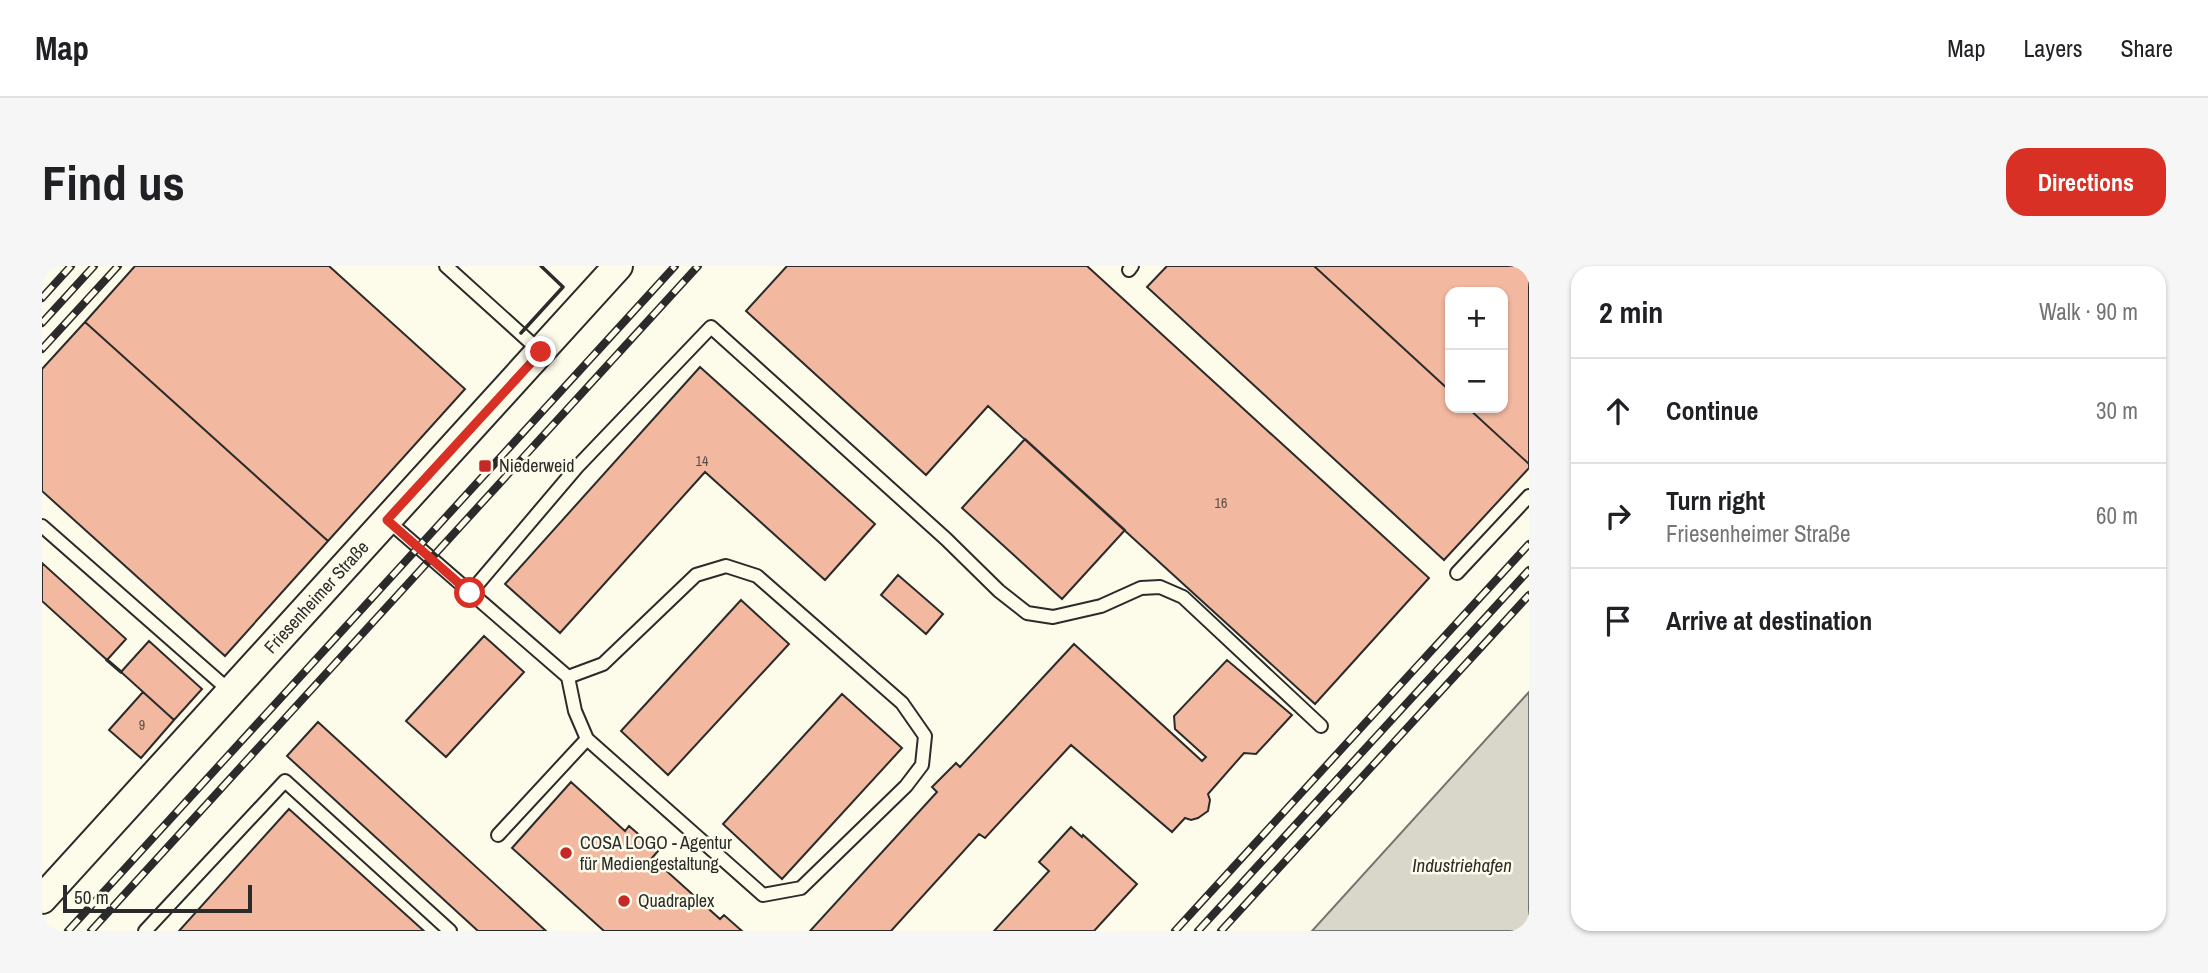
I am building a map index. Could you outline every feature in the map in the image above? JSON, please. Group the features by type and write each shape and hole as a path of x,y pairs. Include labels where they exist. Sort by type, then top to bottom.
{"street":[{"name":"Friesenheimer Straße","path":"42,899 618,266"}],"lane":[{"path":"446,266 541,352"},
{"path":"470,593 577,467 711,327 946,539 999,591 1027,612 1053,617 1101,606 1141,588 1160,587 1183,597 1321,726"},
{"path":"1457,573 1529,496"},
{"path":"387,520 568,677 575,711 587,739 763,895 801,888 897,796 922,765 925,736 902,703 757,576 726,566 696,575 603,664 568,677"},
{"path":"42,526 231,693"},
{"path":"498,835 587,739"},
{"path":"145,931 285,780 450,931"}],"water":[{"name":"Industriehafen","path":"1529,692 1529,931 1312,931"}],"building":[{"path":"135,266 329,266 465,389 328,541 85,322"},
{"path":"787,266 1087,266 1429,578 1315,704 988,406 926,475 746,311"},
{"path":"1167,266 1314,266 1445,386 1445,413 1473,413 1529,464 1529,468 1444,560 1147,287"},
{"path":"1314,266 1529,266 1529,464 1473,413 1508,413 1508,287 1445,287 1445,386"},
{"path":"85,322 328,541 225,656 42,491 42,369"},
{"path":"700,367 875,524 825,580 705,472 560,633 505,584"},
{"path":"1025,439 1125,530 1062,599 962,508"},
{"path":"42,563 126,639 107,660 42,601"},
{"path":"898,575 943,614 926,634 881,595"},
{"path":"741,600 789,644 668,775 621,731"},
{"path":"484,636 524,672 446,757 406,721"},
{"path":"149,641 202,689 174,720 121,672"},
{"path":"1074,644 1202,761 1206,757 1175,729 1174,716 1227,660 1292,715 1256,754 1244,753 1208,794 1208,811 1198,818 1185,818 1172,832 1071,745 985,838 979,834 891,931 810,931 937,792 932,787 956,763 960,767"},
{"path":"143,692 174,720 141,758 109,730"},
{"path":"842,694 902,748 782,879 723,824"},
{"path":"318,722 546,931 478,931 287,756"},
{"path":"571,782 625,831 629,826 658,851 652,858 720,919 724,915 742,931 604,931 512,848"},
{"path":"289,809 424,931 179,931"},
{"path":"1071,827 1137,884 1094,931 994,931 1049,871 1039,862"}],"railway":[{"path":"42,298 71,266"},
{"path":"42,323 94,266"},
{"path":"42,349 118,266"},
{"path":"68,931 675,266"},
{"path":"91,931 698,266"},
{"path":"1175,931 1529,544"},
{"path":"1198,931 1529,570"},
{"path":"1221,931 1529,595"}],"wall":[{"path":"521,333 563,287 541,266"},
{"path":"107,660 121,672"}],"place":[{"name":"Niederweid","path":"485,466"},
{"name":"COSA LOGO - Agentur für Mediengestaltung","path":"566,853"},
{"name":"Quadraplex","path":"624,901"}],"route":[{"path":"470,593 387,520 541,352"}]}
